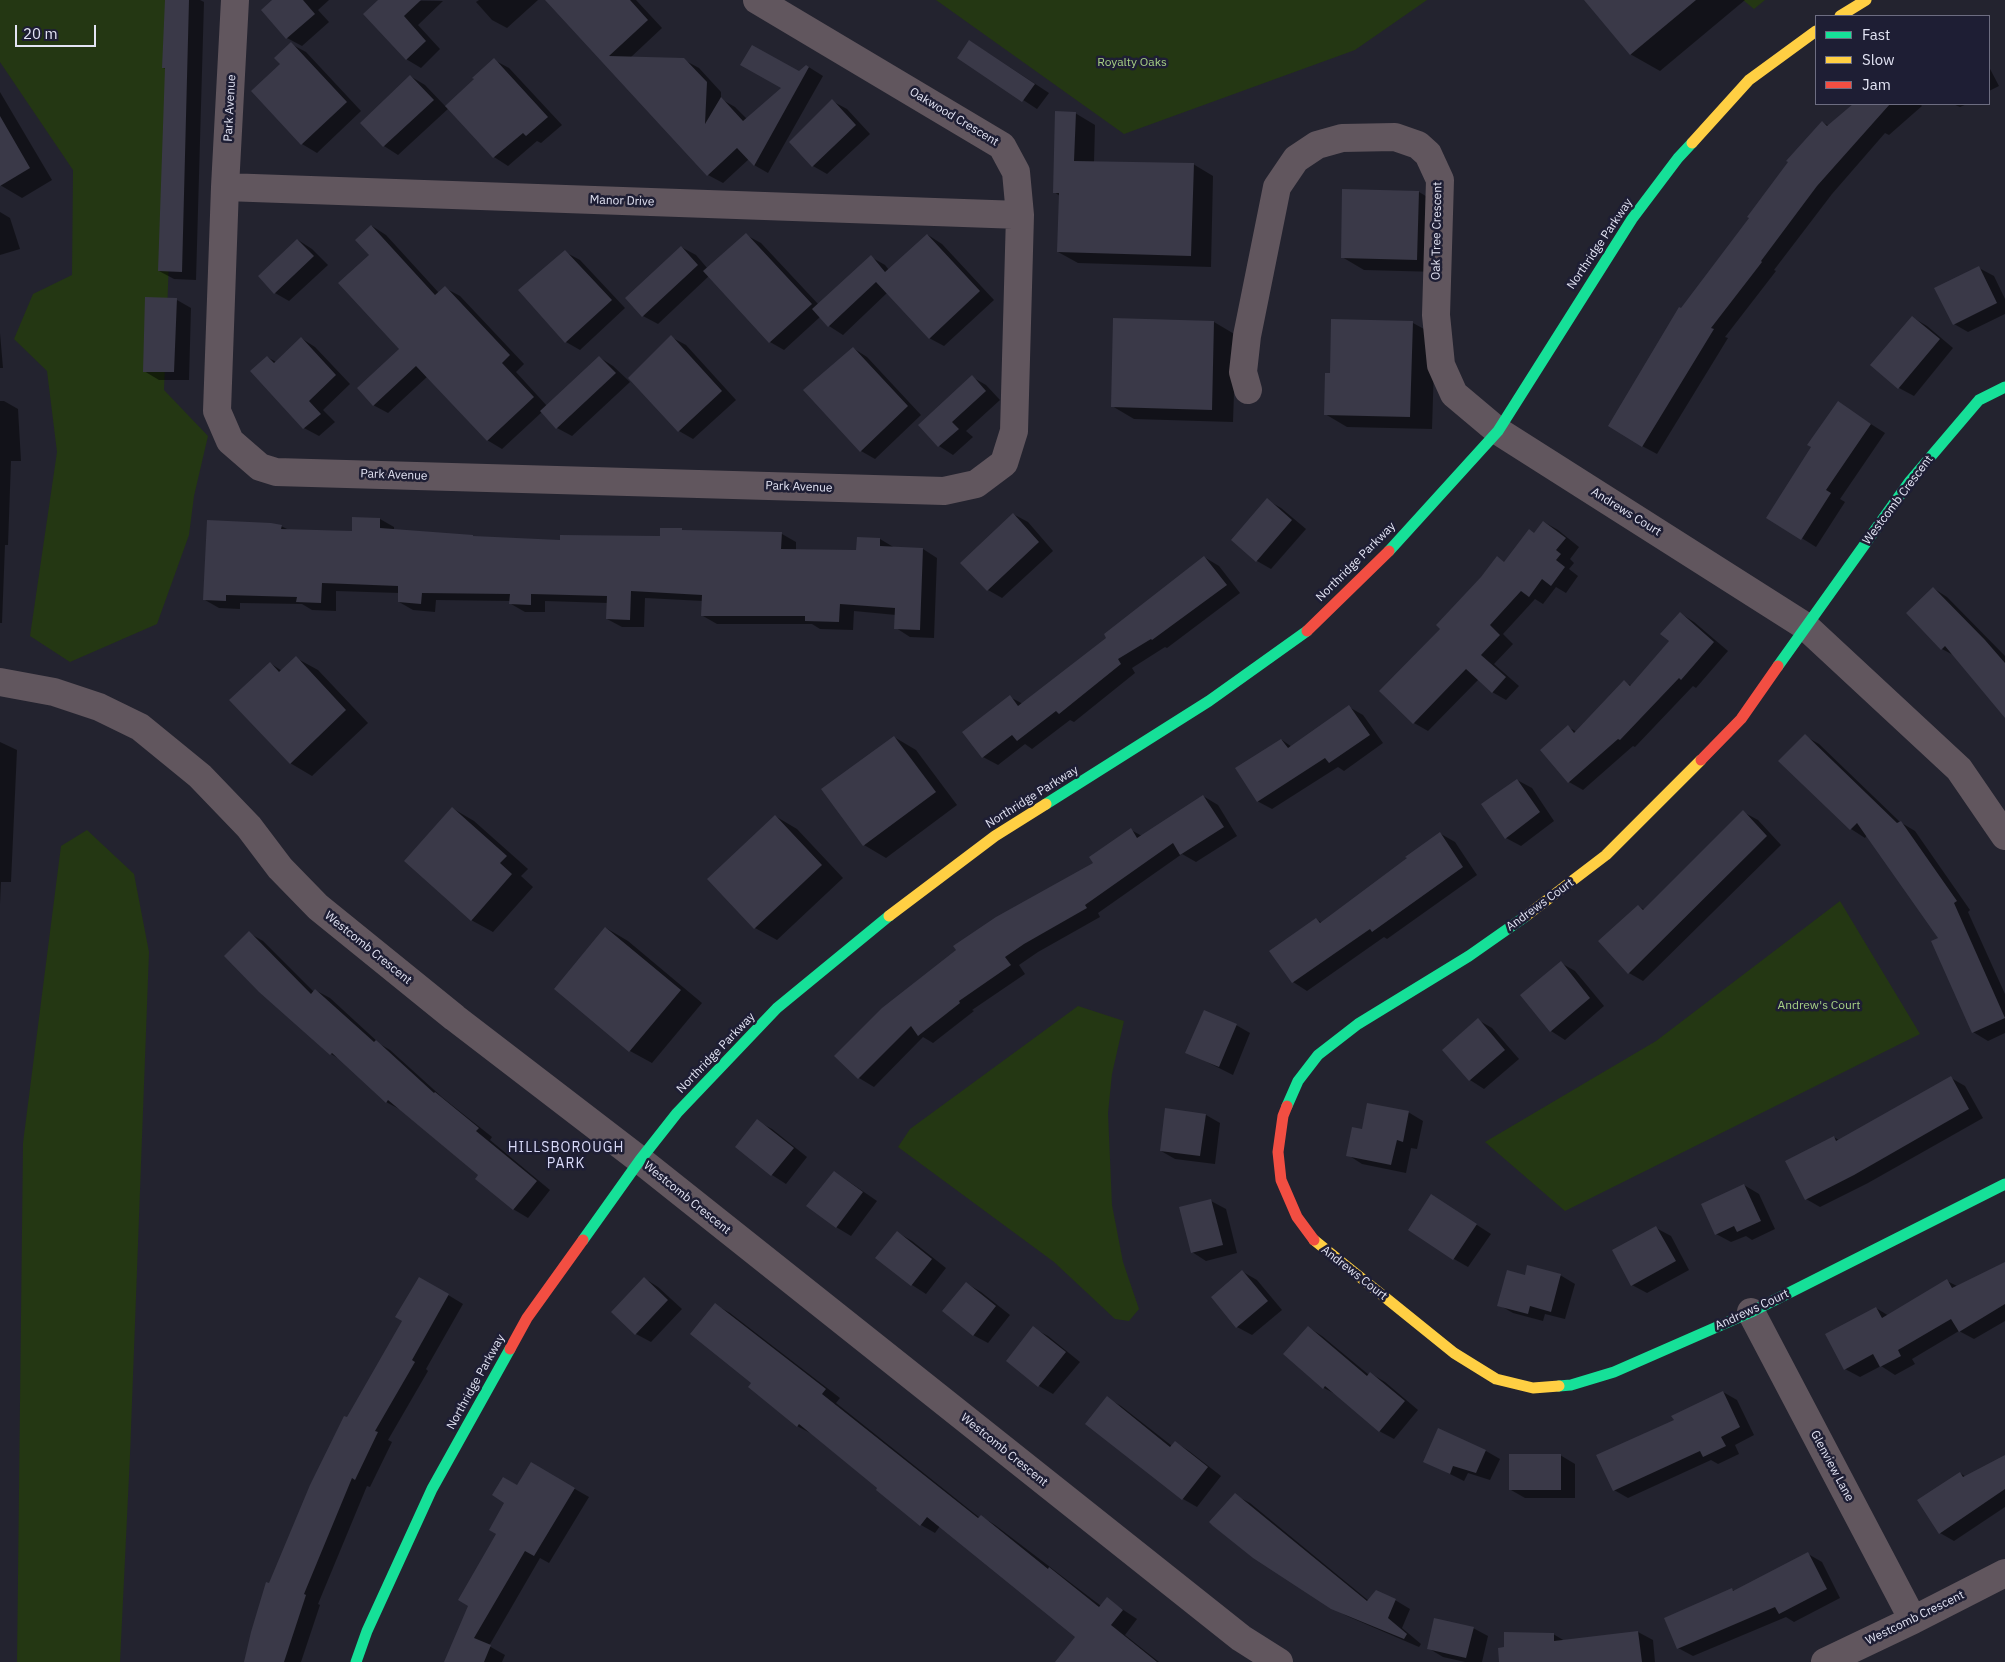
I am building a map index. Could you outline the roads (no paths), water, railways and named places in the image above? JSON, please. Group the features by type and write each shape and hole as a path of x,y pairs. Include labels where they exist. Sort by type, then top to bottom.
{"street":[{"name":"Park Avenue","path":"235,0 225,187 217,411 230,441 260,467 276,472 944,492 976,484 1004,463"},
{"name":"Oakwood Crescent","path":"757,0 1002,146 1016,172 1020,215 1014,432 1004,463"},
{"path":"1842,15 1866,0"},
{"name":"Northridge Parkway","path":"356,1662 367,1631 432,1489 527,1318 640,1160 677,1113 778,1008 877,925 996,836 1209,701 1304,634 1382,559 1498,431 1632,219 1678,158 1749,80 1815,32"},
{"name":"Oak Tree Crescent","path":"1248,390 1243,372 1247,336 1277,186 1296,159 1317,144 1342,138 1395,137 1418,145 1428,154 1440,180 1436,315 1441,365 1454,394 1498,431"},
{"name":"Manor Drive","path":"225,187 1020,215"},
{"name":"Westcomb Crescent","path":"1805,626 1910,481 1979,400 2005,387"},
{"name":"Andrews Court","path":"1498,431 1805,626 1959,769 2005,836"},
{"name":"Andrews Court","path":"1805,626 1741,719 1637,826 1606,855 1544,903 1469,956 1358,1024 1318,1055 1298,1081 1283,1116 1278,1152 1281,1180 1297,1217 1317,1244 1454,1353 1496,1379 1532,1388 1570,1385 1614,1372 1751,1312 2005,1184"},
{"name":"Westcomb Crescent","path":"0,682 54,692 99,707 140,727 200,776 249,827 280,868 318,907 455,1018 640,1160 1241,1638 1279,1662"},
{"name":"Glenview Lane","path":"1751,1312 1914,1620"},
{"name":"Westcomb Crescent","path":"1825,1662 1914,1620 2005,1573"}],"district":[{"name":"HILLSBOROUGH PARK","path":"566,1156"}],"park label":[{"name":"Royalty Oaks","path":"1132,63"},
{"name":"Andrew's Court","path":"1819,1006"}]}
